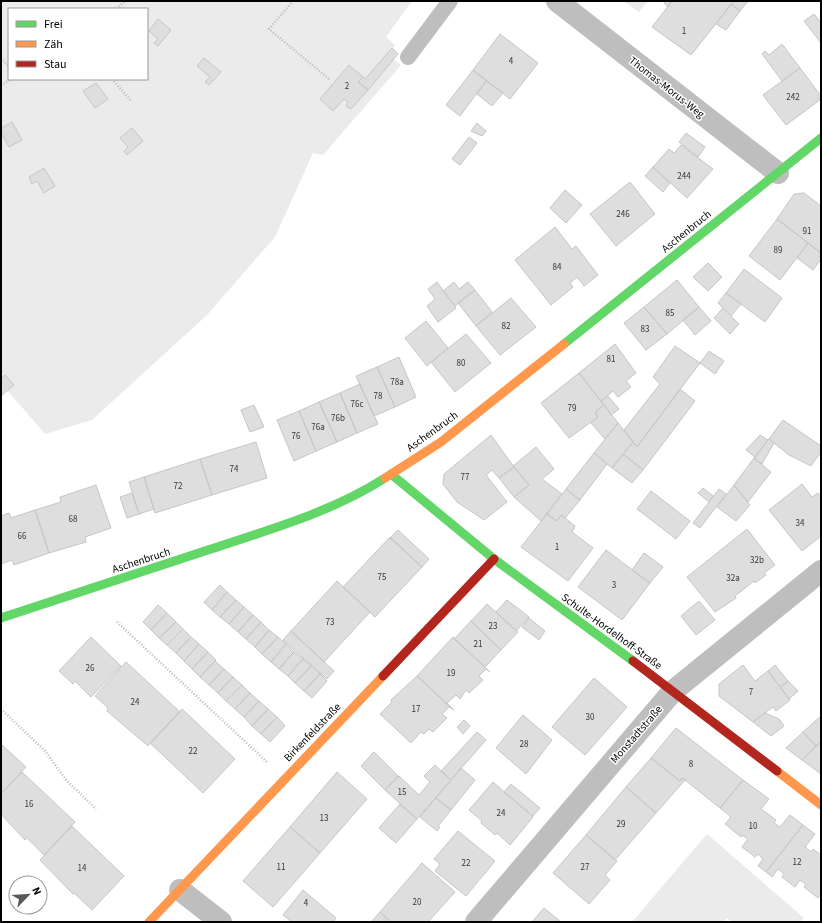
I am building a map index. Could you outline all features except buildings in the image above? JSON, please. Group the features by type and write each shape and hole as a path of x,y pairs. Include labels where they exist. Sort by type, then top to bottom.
{"street":[{"name":"Thomas-Morus-Weg","path":"557,1 778,173"},
{"name":"Aschenbruch","path":"1,618 142,573 296,520 331,507 363,492 447,437 778,173 818,146"},
{"name":"Schulte-Hordelhoff-Straße","path":"391,474 494,559 673,691 821,805"},
{"name":"Birkenfeldstraße","path":"149,922 284,778 494,559"},
{"name":"Monstadtstraße","path":"476,922 673,691 821,570"},
{"path":"180,890 221,922"}],"lane":[{"path":"408,56 450,1"}],"path":[{"path":"293,1 269,29 329,79"},
{"path":"1,58 8,66"},
{"path":"1,86 10,80"},
{"path":"113,80 131,102"},
{"path":"118,622 284,778"},
{"path":"1,709 45,751 67,781 96,809"}],"shaded area":[{"path":"1,1 412,1 386,37 395,45 388,55 401,65 323,155 313,153 275,237 207,315 92,420 45,434 1,383"},
{"path":"623,1 648,1 639,12"},
{"path":"707,834 804,918 800,922 732,922 727,918 723,922 632,922"}],"traffic: fast":[{"path":"564,344 821,138"},
{"path":"391,474 494,559 633,661"},
{"path":"1,618 301,519 344,501 385,478"}],"traffic: slow":[{"path":"385,478 441,442 564,344"},
{"path":"149,922 383,676"},
{"path":"777,771 821,805"}],"traffic: jam":[{"path":"383,676 494,559"},
{"path":"633,661 777,771"}]}
